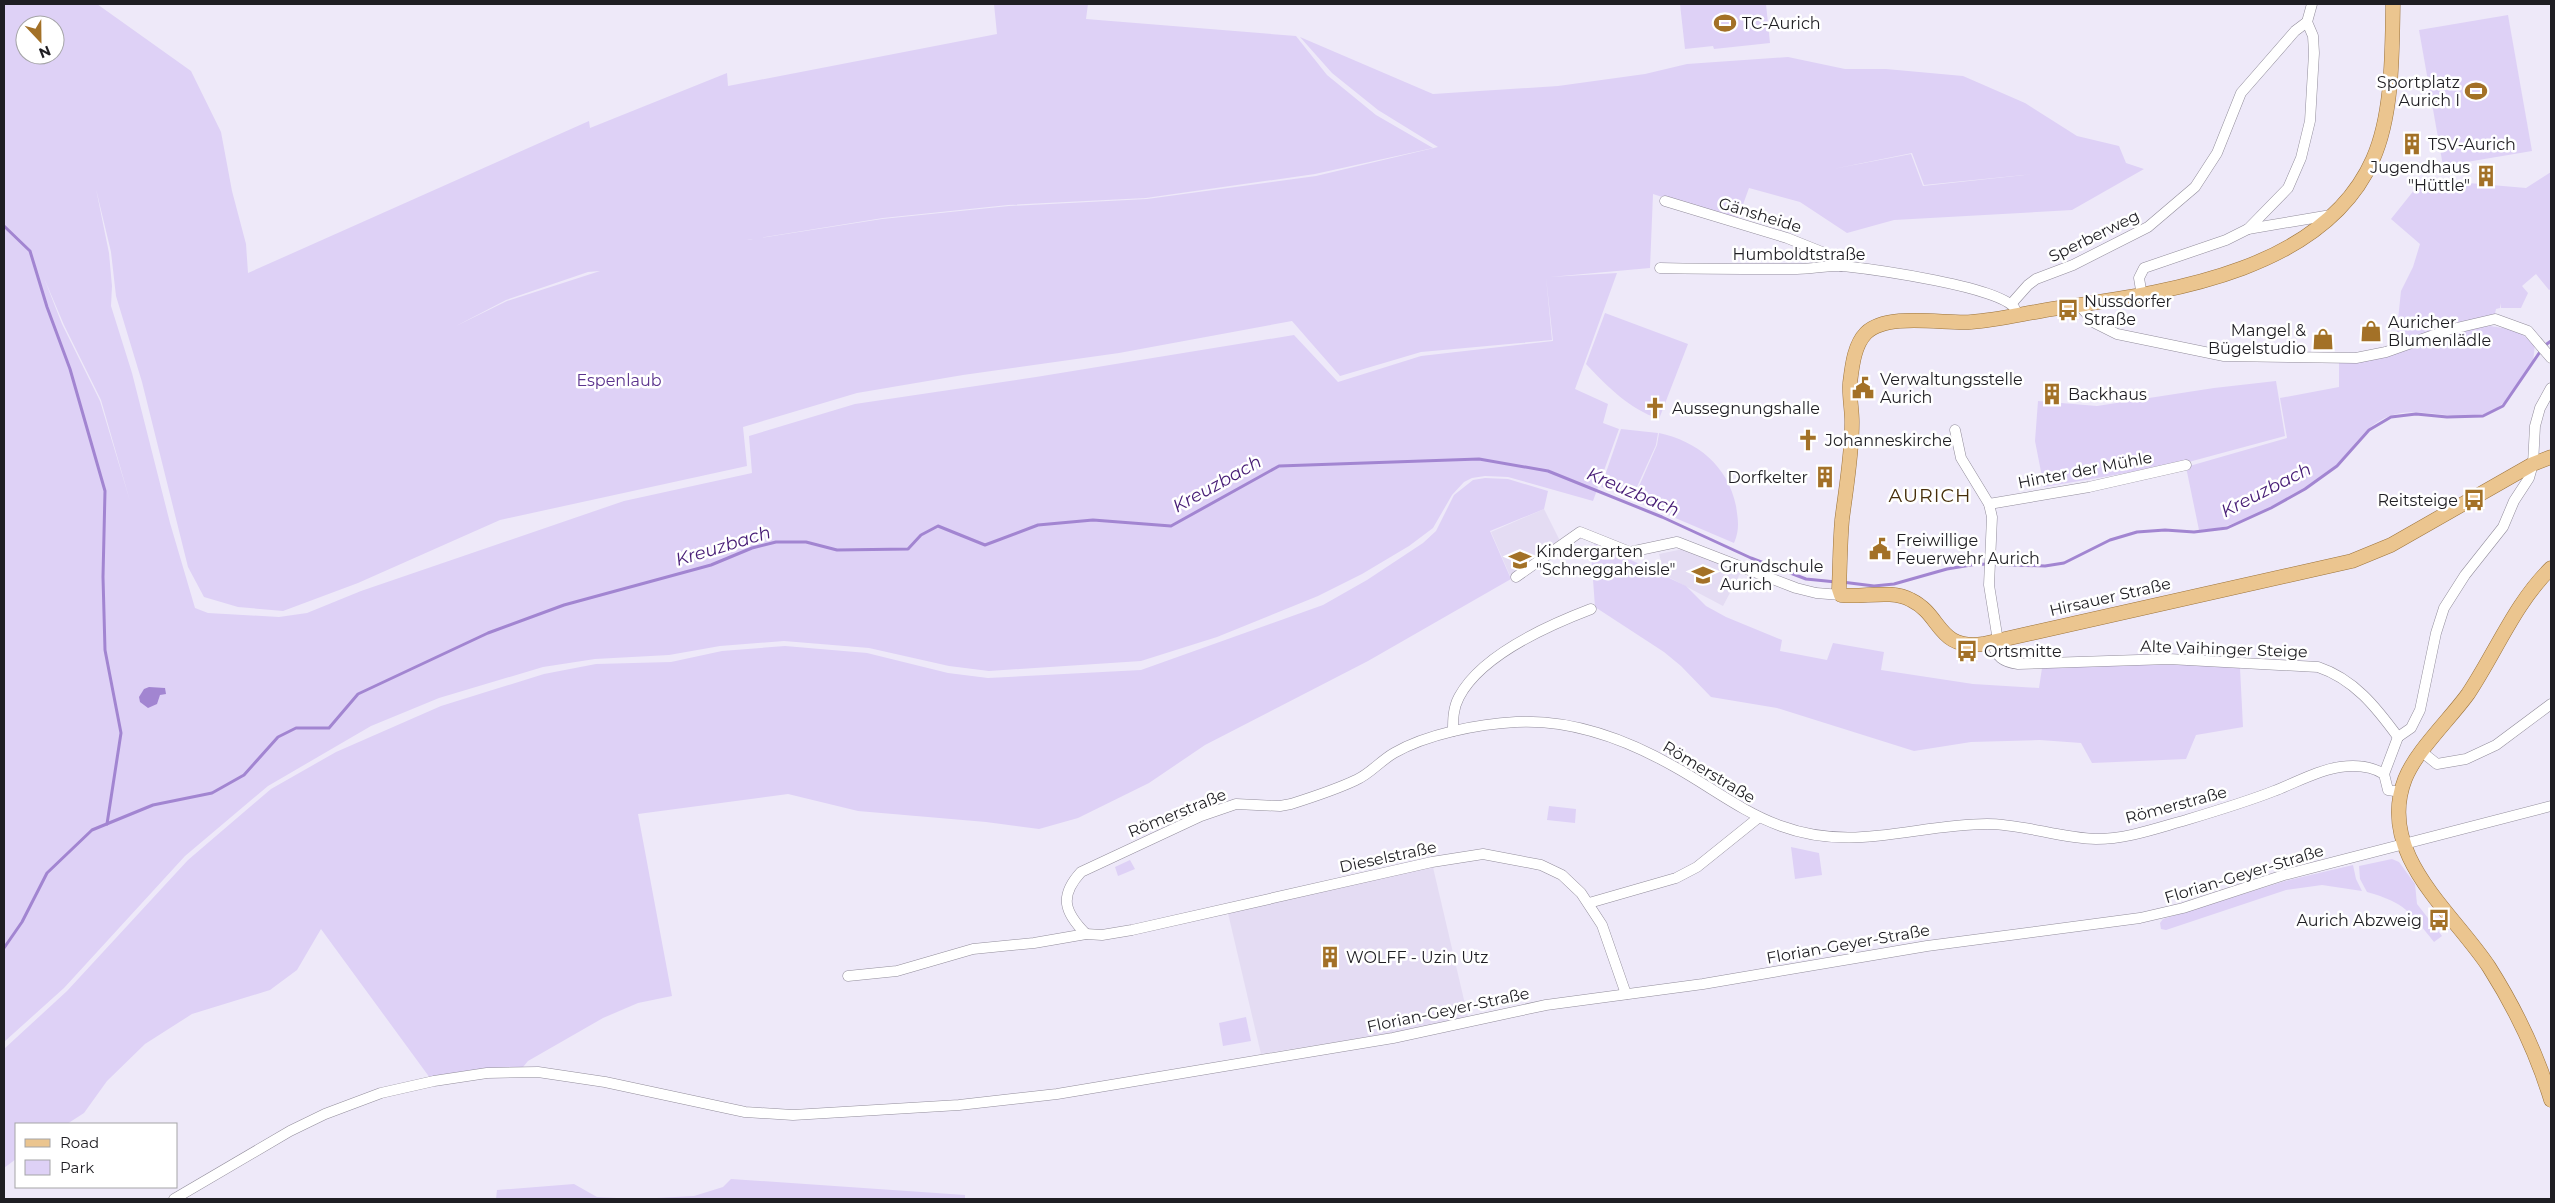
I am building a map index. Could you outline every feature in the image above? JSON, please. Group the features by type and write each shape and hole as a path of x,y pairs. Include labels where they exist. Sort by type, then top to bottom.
{"main road":[{"path":"1840,587 1852,422 1850,386 1856,350 1865,334 1874,326 1888,322 1976,322 1999,320 2015,309 2079,305 2142,296 2264,260 2306,238 2336,214 2362,180 2373,158 2383,129 2392,47 2393,4"},
{"name":"Hirsauer Straße","path":"1840,587 1910,599 1919,604 1941,632 1951,640 1967,645 1995,641 2352,561 2391,545 2533,464 2551,457"},
{"path":"2551,568 2526,597 2493,655 2456,710 2409,771 2401,792 2399,819 2405,846 2423,882 2488,966 2504,994 2542,1071 2551,1100"}],"street":[{"path":"2248,229 2288,188 2301,158 2310,122 2313,88 2313,36 2307,22 2312,4"},
{"name":"Sperberweg","path":"2015,309 2036,279 2080,262 2148,227 2195,187 2217,153 2241,93 2295,31 2307,22"},
{"name":"Gänsheide","path":"1666,202 1787,238 1822,252 1840,266"},
{"path":"2142,296 2139,278 2144,268 2226,240 2248,229 2336,214"},
{"name":"Humboldtstraße","path":"1660,268 1804,269 1840,266 1934,281 1995,295 2015,309"},
{"path":"2079,305 2095,323 2117,334 2181,349 2237,357 2339,359 2364,357 2448,330 2495,320 2528,331 2551,358"},
{"path":"2401,792 2388,790 2384,774 2398,737 2411,728 2420,710 2436,633 2444,608 2465,575 2503,527 2514,501 2529,478 2533,464 2535,426 2540,408 2551,388"},
{"path":"1955,430 1964,465 1989,504 1992,517 1989,572 1995,641"},
{"name":"Hinter der Mühle","path":"1989,504 2089,487 2186,465"},
{"path":"1516,577 1580,532 1630,552 1677,542 1796,588 1816,593 1840,587"},
{"path":"1453,731 1453,714 1459,697 1488,664 1529,637 1591,609"},
{"name":"Alte Vaihinger Steige","path":"1995,641 1995,651 2000,658 2018,664 2169,659 2318,667 2334,673 2362,693 2398,737"},
{"path":"2422,752 2437,764 2466,759 2496,745 2549,709"},
{"name":"Römerstraße","path":"1086,934 1072,918 1066,898 1068,888 1082,872 1201,816 1236,804 1285,805 1340,788 1360,778 1396,752 1453,731 1482,725 1519,722 1560,723 1616,737 1676,767 1758,818 1796,830 1836,837 1873,837 1929,831 1951,826 1988,824 2014,826 2046,833 2098,839 2142,833 2228,808 2337,767 2358,766 2376,769 2384,774"},
{"name":"Florian-Geyer-Straße","path":"174,1199 290,1131 342,1106 405,1087 461,1077 523,1072 553,1074 628,1087 728,1109 793,1115 950,1106 1038,1096 1393,1038 1546,1005 1703,984 1917,947 2140,918 2183,908 2284,875 2405,846 2551,806"},
{"path":"1589,903 1667,880 1697,867 1758,818"},
{"name":"Dieselstraße","path":"848,976 898,971 973,948 1034,943 1086,934 1102,935 1132,930 1432,862 1483,854 1541,865 1562,875 1589,903 1602,925 1626,994"}],"shaded area":[{"name":"Kindergarten \"Schneggaheisle\"","path":"1544,509 1561,543 1511,578 1491,532"},
{"name":"Grundschule Aurich","path":"1683,549 1741,572 1723,606 1655,570 1661,561 1659,554"},
{"path":"149,687 165,688 166,694 160,695 157,704 148,708 140,702 139,697 144,689"},
{"path":"1432,863 1468,1017 1398,1032 1261,1054 1227,909"}],"green space":[{"name":"Espenlaub","path":"4,4 97,4 191,71 221,132 232,191 246,244 248,273 589,121 590,128 727,73 728,86 997,34 994,4 1088,4 1086,19 1296,36 1327,75 1376,115 1433,148 1315,174 1146,198 1008,205 883,218 747,240 882,219 1009,206 1147,199 1316,176 1438,147 1378,110 1332,73 1300,37 1433,94 1558,86 1645,74 1687,64 1788,57 1845,69 1886,69 1963,76 2025,103 2077,136 2119,146 2126,163 2144,169 2072,210 1894,220 1847,233 1800,202 1749,188 1737,221 1653,194 1650,268 1550,277 1617,273 1575,389 1608,404 1603,423 1619,429 1593,501 1508,477 1485,476 1472,478 1464,482 1452,495 1433,528 1409,546 1362,574 1318,596 1217,637 1141,661 989,671 949,666 869,648 784,641 720,646 669,655 595,659 543,667 439,698 371,726 268,786 185,856 64,988 4,1042","holes":["1912,153 1924,185 2034,174 1923,186 1911,154 1833,169","96,189 111,252 116,296 142,382 188,567 204,597 238,607 283,611 358,583 500,520 747,466 743,427 857,393 963,375 1119,353 1292,321 1340,376 1421,352 1552,340 1546,277 1553,341 1421,356 1338,382 1294,335 855,404 749,436 752,473 624,501 361,591 307,613 279,617 208,613 195,608 170,523 132,373 111,306 112,286 109,253","600,271 507,301 456,326 506,300 588,272","44,278 64,325 101,400 130,501 100,401 62,324"]},
{"name":"TC-Aurich","path":"1680,4 1766,4 1770,43 1714,49 1713,46 1685,49"},
{"name":"Sportplatz Aurich I","path":"2508,15 2532,151 2443,166 2419,30"},
{"path":"2551,172 2551,289 2549,290 2536,274 2522,286 2528,293 2521,308 2501,308 2500,303 2500,308 2496,309 2494,318 2395,348 2401,291 2413,267 2420,244 2391,219 2423,179 2526,188"},
{"path":"1605,313 1688,344 1659,419 1628,403 1586,364"},
{"path":"2490,326 2516,330 2535,344 2531,366 2513,392 2501,405 2489,412 2476,416 2418,412 2390,416 2374,424 2337,464 2300,492 2242,520 2214,529 2199,530 2186,467 2287,438 2280,398 2339,387 2339,361 2419,343 2469,329"},
{"path":"2276,381 2285,436 2185,463 2044,487 2035,441 2038,401 2097,406 2214,388"},
{"path":"1621,429 1658,433 1656,445 1632,498 1601,487"},
{"path":"1659,433 1686,442 1698,449 1718,467 1732,492 1736,506 1738,529 1734,543 1633,500 1657,445"},
{"path":"1485,478 1508,479 1548,491 1544,509 1490,531 1511,579 1368,661 1205,745 1149,783 1078,818 1039,829 986,822 858,811 788,794 638,814 672,996 638,1003 603,1018 528,1061 523,1067 483,1069 430,1078 321,929 297,970 270,990 192,1014 145,1044 107,1081 84,1113 69,1123 15,1123 15,1160 4,1168 4,1049 67,991 188,860 271,789 336,752 441,706 544,674 596,664 671,662 722,651 785,646 867,653 948,673 988,678 1141,670 1323,605 1367,580 1423,543 1436,531 1454,495 1473,480"},
{"path":"1595,543 1686,586 1706,606 1726,617 1782,640 1780,651 1827,660 1833,643 1884,652 1881,670 1973,684 2039,688 2042,668 2169,663 2240,668 2243,727 2196,735 2186,759 2092,763 2081,743 2040,740 1971,742 1914,751 1777,708 1711,697 1681,666 1664,652 1595,607 1591,552"},
{"path":"1549,806 1576,809 1575,823 1547,820"},
{"path":"1791,847 1819,853 1822,875 1795,879"},
{"path":"2392,859 2399,862 2415,884 2417,904 2442,936 2434,942 2406,910 2391,900 2367,892 2360,879 2359,866"},
{"path":"1130,860 1135,869 1118,876 1115,867"},
{"path":"2353,865 2356,879 2362,891 2322,885 2286,890 2166,930 2161,929 2160,923 2163,919 2285,881"},
{"path":"1246,1017 1251,1041 1223,1046 1219,1023"},
{"path":"731,1179 965,1195 965,1199 637,1199 694,1196 723,1187"},
{"path":"574,1184 597,1197 637,1199 496,1199 497,1190"}],"waterway":[{"path":"4,226 30,251 47,307 70,369 105,491 103,577 105,650 121,733 107,824"},
{"name":"Kreuzbach","path":"1842,582 1874,586 1894,584 1947,569 1977,564 2045,566 2064,563 2110,540 2137,532 2165,530 2194,532 2227,528 2271,508 2305,489 2337,466 2369,430 2391,417 2416,414 2447,417 2483,416 2503,406 2544,346 2551,341"},
{"name":"Kreuzbach","path":"4,948 22,922 47,873 92,830 153,805 212,793 244,775 278,737 296,728 329,728 358,694 488,633 564,605 711,565 752,548 776,542 806,542 837,550 908,549 921,535 938,526 985,545 1038,525 1093,520 1171,526 1279,466 1479,459 1548,471 1662,517 1751,558 1806,579 1836,582"}],"place":[{"name":"TC-Aurich","path":"1725,23"},
{"name":"Sportplatz Aurich I","path":"2476,91"},
{"name":"TSV-Aurich","path":"2412,144"},
{"name":"Jugendhaus \"Hüttle\"","path":"2486,176"},
{"name":"Nussdorfer Straße","path":"2068,310"},
{"name":"Auricher Blumenlädle","path":"2371,331"},
{"name":"Mangel & Bügelstudio","path":"2323,339"},
{"name":"Verwaltungsstelle Aurich","path":"1863,388"},
{"name":"Backhaus","path":"2052,394"},
{"name":"Aussegnungshalle","path":"1655,408"},
{"name":"Johanneskirche","path":"1808,440"},
{"name":"Dorfkelter","path":"1825,477"},
{"name":"Reitsteige","path":"2474,500"},
{"name":"Freiwillige Feuerwehr Aurich","path":"1880,549"},
{"name":"Kindergarten \"Schneggaheisle\"","path":"1520,560"},
{"name":"Grundschule Aurich","path":"1703,575"},
{"name":"Ortsmitte","path":"1967,651"},
{"name":"Aurich Abzweig","path":"2439,920"},
{"name":"WOLFF - Uzin Utz","path":"1330,957"}],"district":[{"name":"AURICH","path":"1930,495"}]}
